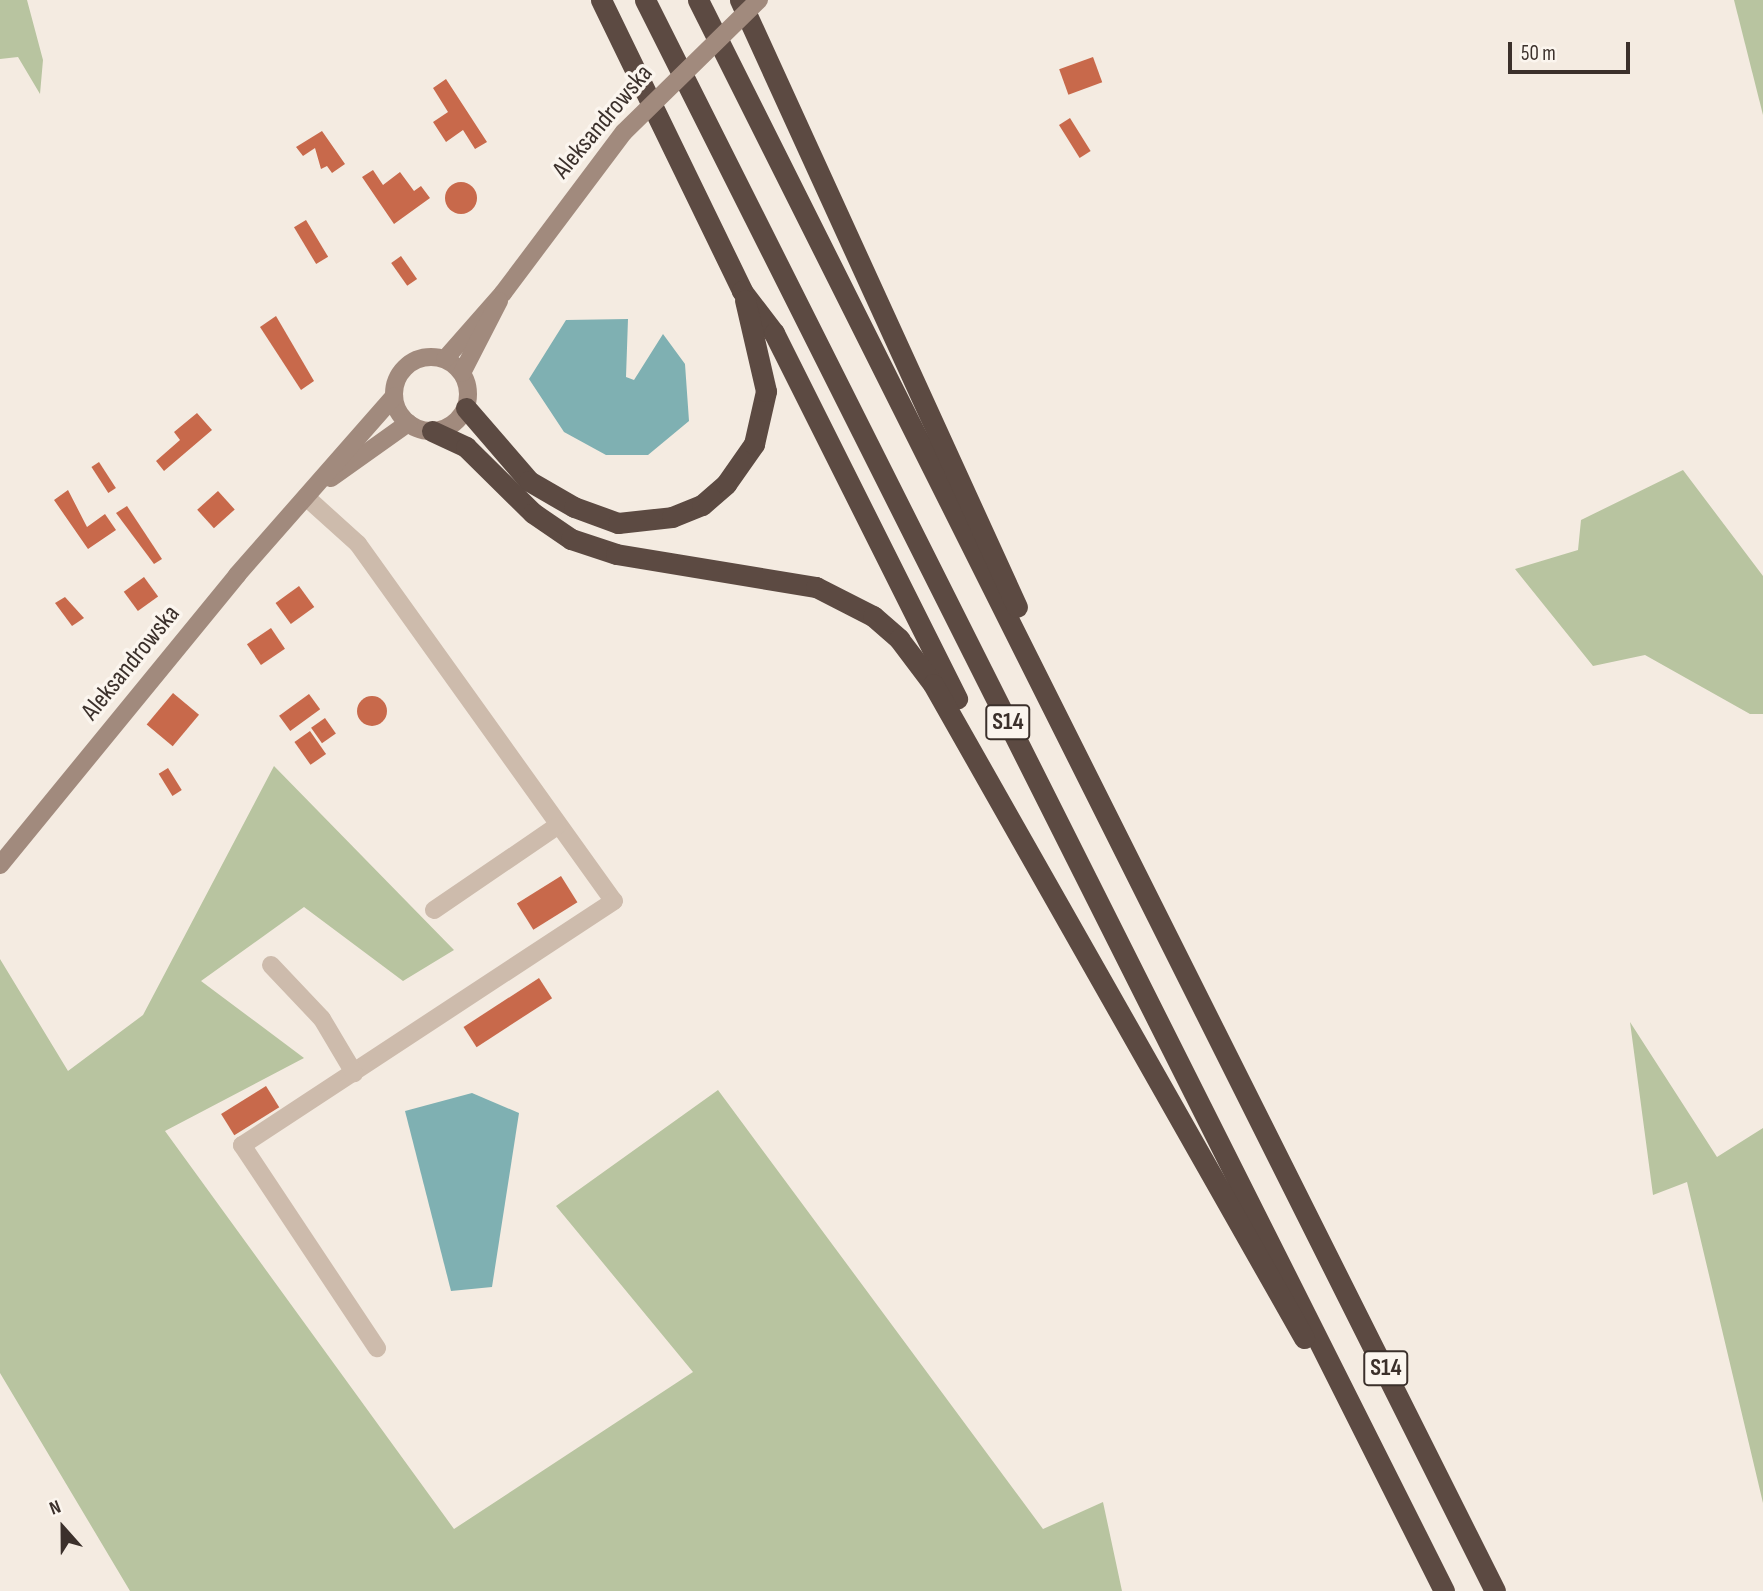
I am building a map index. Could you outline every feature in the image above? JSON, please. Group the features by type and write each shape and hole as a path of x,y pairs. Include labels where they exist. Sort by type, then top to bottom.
{"highway":[{"path":"601,0 742,291 774,333 1068,921"},
{"name":"S14","path":"645,0 1444,1591"},
{"name":"S14","path":"698,0 1496,1591"},
{"path":"740,0 960,471 1065,730"},
{"path":"751,0 769,58"},
{"path":"466,408 529,481 574,507 618,523 648,523 702,505 754,444 766,391 742,291"},
{"path":"432,431 466,447 533,513 571,539 616,554 777,576 873,616 933,684 1294,1322 1371,1443"}],"main road":[{"name":"Aleksandrowska","path":"445,359 503,293 624,132 759,0"},
{"name":"Aleksandrowska","path":"462,373 503,293"},
{"path":"445,359 462,373 466,408 453,424 432,431 408,423 394,396 409,364 445,359"},
{"name":"Aleksandrowska","path":"0,865 306,497 394,396"},
{"name":"Aleksandrowska","path":"306,497 408,423"}],"street":[{"path":"306,497 367,557 557,826 614,901 242,1145 377,1348"},
{"path":"434,910 557,826"},
{"path":"271,965 322,1019 354,1073"}],"green space":[{"path":"0,0 27,0 43,60 40,94 18,57 0,59"},
{"path":"1734,0 1763,0 1763,115"},
{"path":"1683,470 1763,576 1763,714 1750,714 1645,655 1593,666 1515,569 1578,550 1581,520"},
{"path":"274,766 454,950 403,981 304,907 201,981 304,1058 165,1131 454,1529 693,1372 556,1206 718,1090 1043,1529 1103,1502 1122,1591 130,1591 0,1373 0,959 68,1071 143,1015"},
{"path":"1630,1022 1717,1157 1763,1128 1763,1503 1687,1182 1653,1195"}],"water":[{"path":"628,319 626,377 634,380 663,334 685,364 689,421 648,455 606,455 564,432 529,379 566,320"},
{"path":"472,1093 519,1113 492,1287 451,1291 405,1111"}],"building":[{"path":"1093,57 1102,82 1068,95 1059,69"},
{"path":"446,79 487,142 475,149 463,130 446,142 433,122 448,112 433,88"},
{"path":"1070,118 1091,151 1080,158 1059,125"},
{"path":"322,131 345,164 332,173 327,166 321,169 315,148 303,156 296,147"},
{"path":"373,170 383,185 400,172 414,191 421,186 430,198 394,224 362,177"},
{"path":"461,182 472,187 477,198 472,209 461,214 450,209 445,198 450,187"},
{"path":"306,220 328,257 316,264 294,227"},
{"path":"401,256 417,279 407,286 391,263"},
{"path":"276,316 314,381 301,390 260,327"},
{"path":"197,413 212,430 164,471 156,461 180,440 174,432"},
{"path":"99,462 116,488 108,493 91,467"},
{"path":"68,490 87,527 105,514 116,530 88,549 54,500"},
{"path":"218,491 235,510 214,528 197,510"},
{"path":"127,506 162,559 154,564 116,513"},
{"path":"144,577 158,596 138,611 124,592"},
{"path":"299,586 314,607 291,624 276,603"},
{"path":"65,597 84,618 72,626 55,603"},
{"path":"271,628 285,649 261,665 247,644"},
{"path":"173,693 199,715 173,746 147,724"},
{"path":"309,694 320,709 290,731 279,716"},
{"path":"372,696 383,700 387,711 383,722 372,726 361,722 357,711 361,700"},
{"path":"325,718 336,734 322,743 311,728"},
{"path":"310,731 326,754 310,765 294,742"},
{"path":"168,768 182,790 172,796 159,774"},
{"path":"561,876 577,902 533,930 517,904"},
{"path":"539,978 552,998 477,1047 464,1027"},
{"path":"266,1086 279,1107 234,1135 221,1114"}]}
